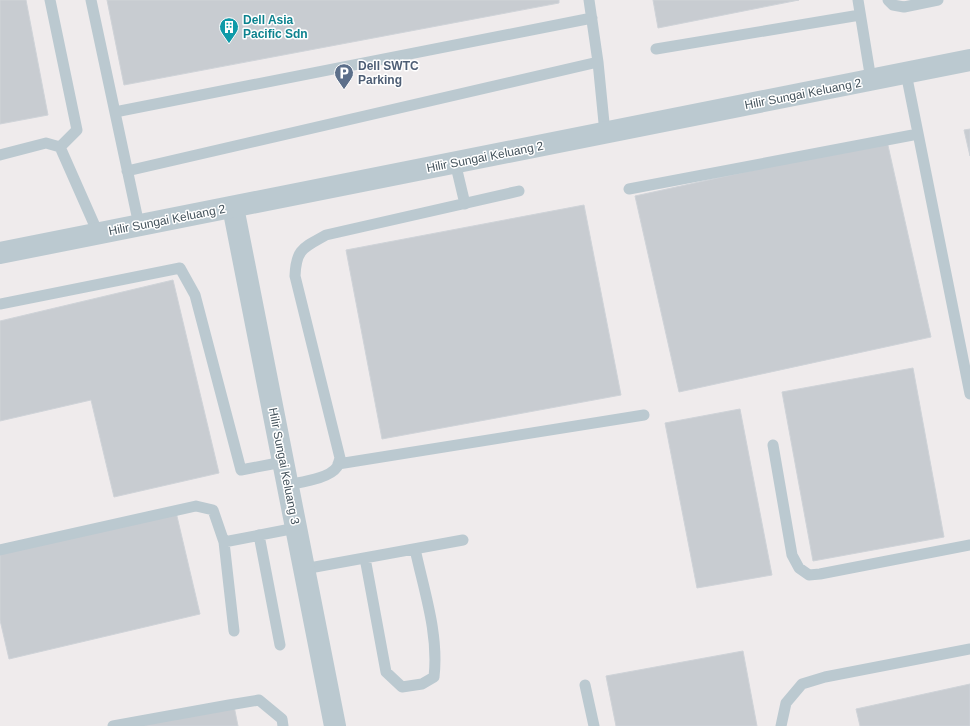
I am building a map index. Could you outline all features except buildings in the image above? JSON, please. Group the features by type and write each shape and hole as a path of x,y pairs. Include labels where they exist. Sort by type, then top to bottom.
{"street":[{"name":"Hilir Sungai Keluang 2","path":"0,253 970,60"},
{"name":"Hilir Sungai Keluang 3","path":"232,207 335,726"}],"lane":[{"path":"50,0 77,130 60,147"},
{"path":"91,0 139,225"},
{"path":"589,0 598,62 604,133"},
{"path":"858,0 871,80"},
{"path":"888,0 893,5 904,7 938,0"},
{"path":"656,50 860,15"},
{"path":"115,112 592,18"},
{"path":"127,171 598,62"},
{"path":"906,73 970,394"},
{"path":"629,189 918,134"},
{"path":"0,155 46,143 60,147"},
{"path":"60,147 98,233"},
{"path":"455,162 465,204"},
{"path":"287,485 322,477 331,473 337,468 340,458 295,276 296,261 299,253 305,246 326,235 519,191"},
{"path":"0,304 180,268 195,295 241,470 283,462"},
{"path":"338,464 644,415"},
{"path":"773,445 792,555 799,568 809,575 970,545"},
{"path":"0,550 196,506 213,510 224,542 234,631"},
{"path":"224,542 296,528"},
{"path":"259,535 280,646"},
{"path":"304,569 463,540"},
{"path":"365,558 386,672 402,687 422,684 434,677 436,660 432,625 415,549"},
{"path":"781,726 786,703 802,684 824,677 970,649"},
{"path":"585,685 594,726"},
{"path":"113,726 259,700 282,719 283,726"}],"place":[{"name":"Dell Asia Pacific Sdn","path":"229,44"},
{"name":"Dell SWTC Parking","path":"344,90"}]}
